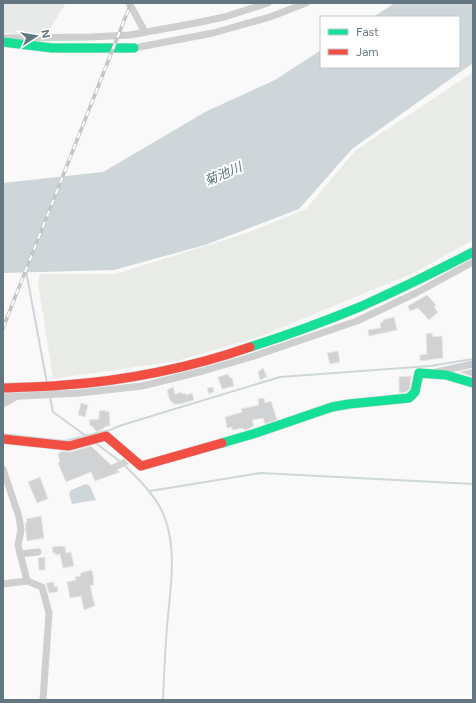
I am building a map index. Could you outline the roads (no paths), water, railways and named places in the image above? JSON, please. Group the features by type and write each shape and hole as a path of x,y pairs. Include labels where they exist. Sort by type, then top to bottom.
{"street":[{"path":"129,3 145,32"},
{"path":"3,38 130,35 224,16 268,3"},
{"path":"3,42 52,48 134,48 213,33 270,17 306,3"},
{"path":"3,388 63,386 140,376 184,367 243,350 355,309 425,277 473,252"},
{"path":"3,397 80,393 142,386 204,371 251,357 357,321 416,293 473,262"},
{"path":"432,373 473,364"},
{"path":"3,439 68,446 106,436 141,466 256,433 332,407 409,398 416,392 418,373 432,373 452,376 473,383"},
{"path":"3,404 16,397"},
{"path":"3,469 19,516 21,530 18,545 27,581"},
{"path":"20,554 38,552"},
{"path":"3,584 27,581 42,587 49,613 43,700"}],"water":[{"name":"菊池川","path":"395,3 473,3 473,63 352,149 299,209 205,245 114,270 3,273 3,183 103,172 207,111 275,80 320,51 320,68 460,68 460,16 375,16"},
{"path":"86,484 90,486 96,500 72,504 69,494 71,490"}],"waterway":[{"path":"26,271 47,383"},
{"path":"3,434 64,441 110,430 122,425 280,377 430,366 473,359"},
{"path":"50,397 53,412 89,438"},
{"path":"94,442 121,462"},
{"path":"124,465 144,486 161,509 167,523 170,537 172,567 163,700"},
{"path":"150,491 261,473 473,484"}],"railway":[{"path":"3,328 131,3"}]}
